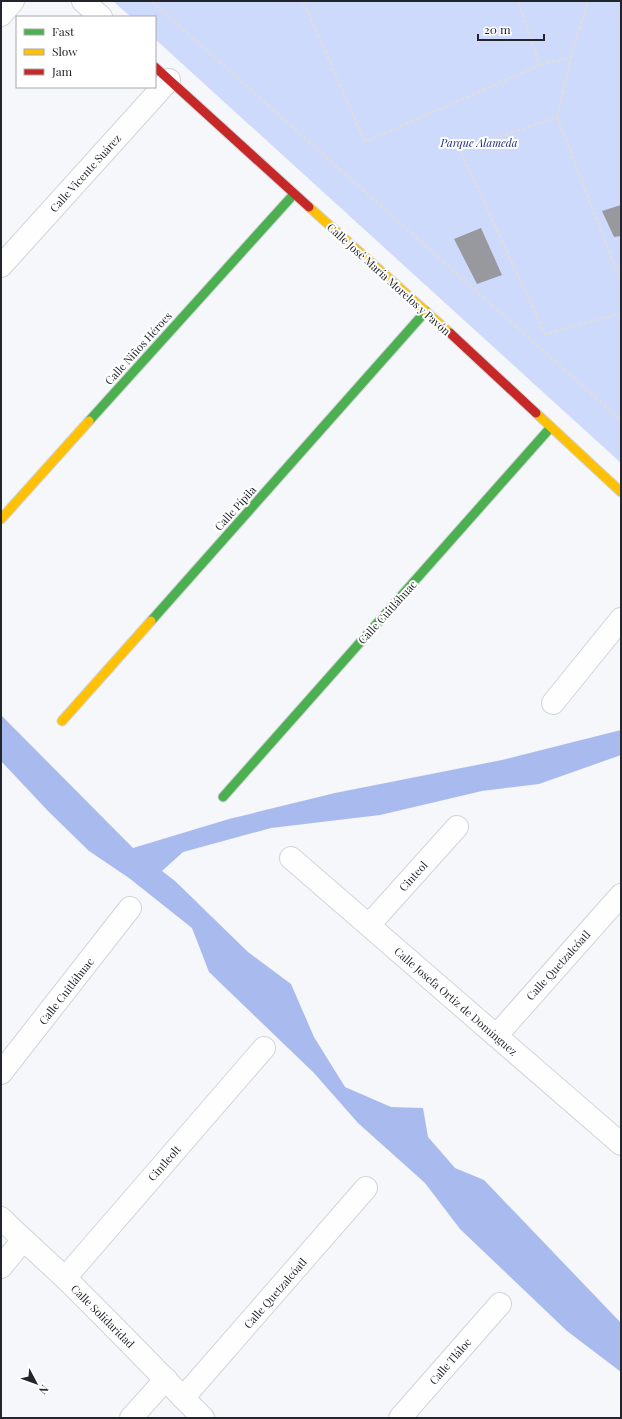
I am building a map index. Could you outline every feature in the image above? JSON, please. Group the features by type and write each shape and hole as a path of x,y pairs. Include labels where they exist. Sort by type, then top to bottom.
{"street":[{"path":"1,15 13,1"},
{"path":"83,1 100,16"},
{"name":"Calle José María Morelos y Pavón","path":"162,73 294,194 426,311 621,492"},
{"name":"Calle Vicente Suárez","path":"1,266 149,88"},
{"name":"Calle Niños Héroes","path":"1,519 294,194"},
{"name":"Calle Pípila","path":"62,721 426,311"},
{"name":"Calle Cuitláhuac","path":"223,797 551,427"},
{"path":"553,702 621,619"},
{"name":"Cinteol","path":"369,925 457,827"},
{"name":"Calle Josefa Ortiz de Domínguez","path":"291,858 621,1144"},
{"name":"Calle Quetzalcóatl","path":"496,1036 621,895"},
{"name":"Calle Cuitláhuac","path":"1,1073 130,908"},
{"name":"Cintleolt","path":"64,1278 264,1048"},
{"name":"Calle Quetzalcóatl","path":"184,1398 366,1188"},
{"name":"Calle Solidaridad","path":"1,1218 64,1278 166,1379 203,1418"},
{"path":"1,1267 23,1240"},
{"name":"Calle Tláloc","path":"400,1418 500,1304"},
{"path":"131,1418 166,1379"}],"path":[{"path":"151,1 621,420"},
{"path":"303,1 365,142 540,65 571,57"},
{"path":"518,1 540,65"},
{"path":"588,1 571,57 557,117 621,282"},
{"path":"557,117 460,150 545,334 621,313"}],"green space":[{"name":"Parque Alameda","path":"113,1 621,1 621,463 156,40 156,16 130,16"}],"shaded area":[{"path":"1,715 133,848 229,819 335,793 502,760 621,730 621,755 539,784 482,791 380,815 271,828 183,852 162,871 175,881 248,952 291,984 314,1037 345,1087 391,1107 423,1108 428,1137 455,1168 484,1180 621,1323 621,1372 567,1331 460,1229 425,1183 358,1123 314,1073 209,972 192,928 129,878 89,851 48,811 1,761"}],"building":[{"path":"621,205 621,236 614,237 602,211"},
{"path":"481,228 502,275 477,284 454,239"}],"traffic: fast":[{"path":"89,421 294,194"},
{"path":"151,621 426,311"},
{"path":"223,797 551,427"}],"traffic: slow":[{"path":"309,207 450,333"},
{"path":"536,413 621,492"},
{"path":"1,519 89,421"},
{"path":"62,721 151,621"}],"traffic: jam":[{"path":"156,68 309,207"},
{"path":"450,333 536,413"}]}
